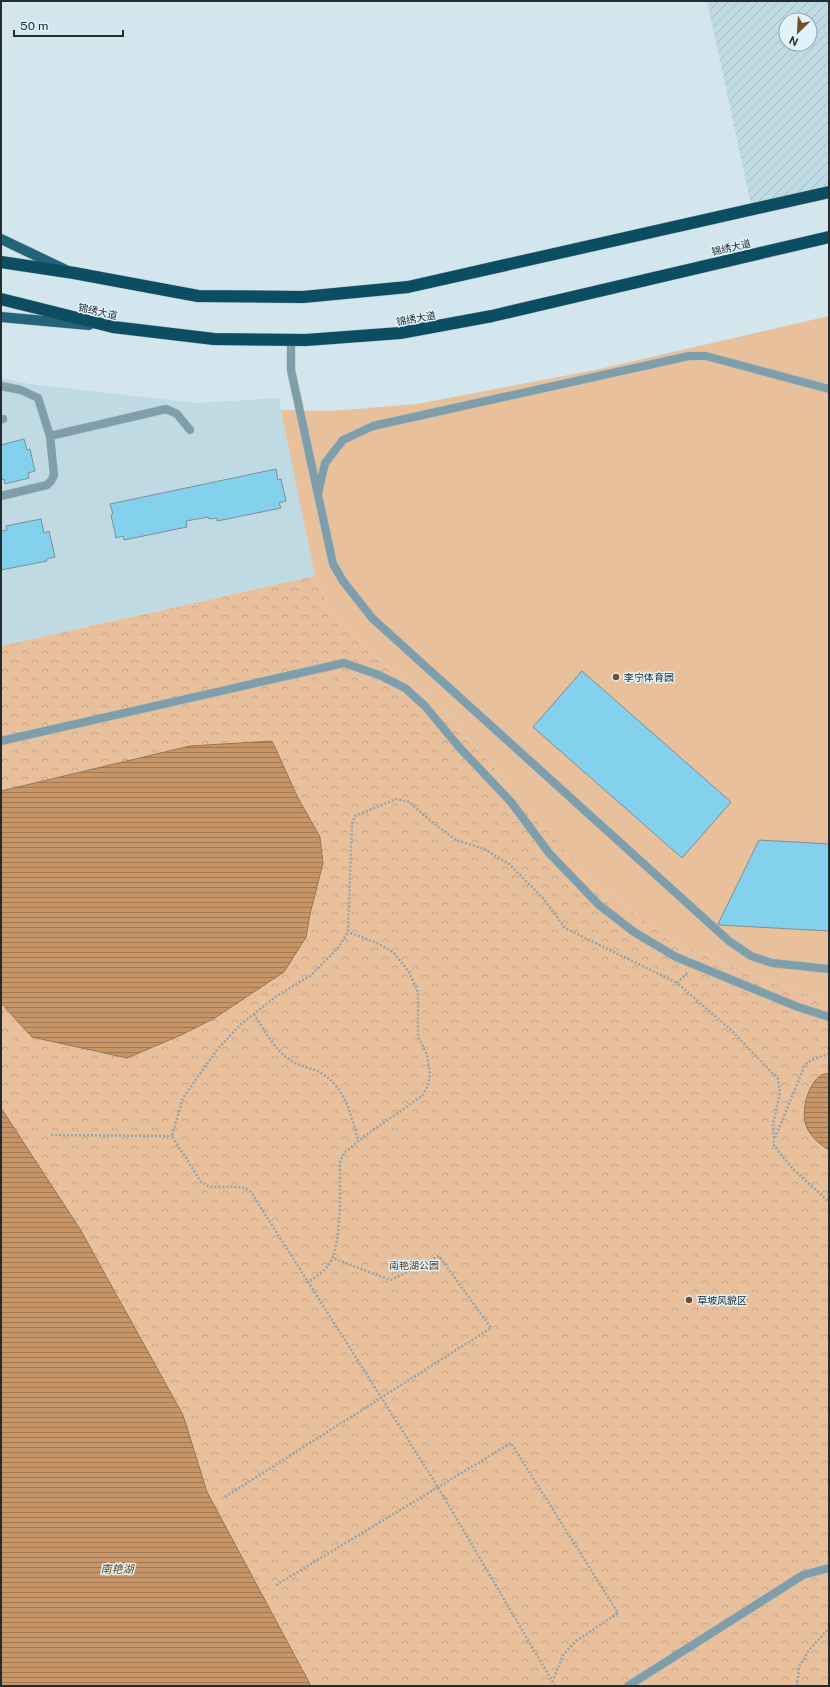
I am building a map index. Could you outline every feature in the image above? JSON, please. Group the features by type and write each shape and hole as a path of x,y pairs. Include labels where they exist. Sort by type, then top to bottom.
{"highway":[{"path":"1,262 74,273 198,296 303,298 408,287 829,192"},
{"name":"锦绣大道","path":"1,299 113,327 214,339 291,340 400,333 492,316 829,237"}],"main road":[{"path":"1,239 74,273"},
{"path":"1,317 113,327"}],"lane":[{"path":"291,340 291,370 317,496 333,564 343,581 372,618 729,941 751,956 772,963 829,969"},
{"path":"317,496 325,463 343,440 373,426 689,356 706,356 829,390"},
{"path":"1,386 21,390 38,398 50,436 54,475 47,485 1,496"},
{"path":"50,436 166,409 177,414 190,430"},
{"path":"1,741 344,663 379,674 405,688 425,706 459,747 511,802 549,853 599,905 634,932 676,957 798,1007 829,1017"},
{"path":"628,1686 803,1575 829,1568"}],"path":[{"path":"556,1686 438,1487 307,1283 251,1192 245,1188 210,1187 201,1182 172,1136 183,1098 198,1074 216,1051 240,1025 278,995 310,976 338,948 348,932 352,823 355,816 396,799 409,802 433,823 456,840 484,849 509,864 543,898 565,928 678,983 732,1031 778,1080 780,1093 773,1124 774,1146 793,1169 829,1202"},
{"path":"307,1283 326,1268 333,1258 337,1234 340,1162 344,1153 358,1141 422,1096 428,1086 430,1074 427,1055 418,1036 418,992 409,972 393,952 377,943 348,932"},
{"path":"678,983 694,964"},
{"path":"254,1014 282,1053 293,1062 321,1072 336,1084 348,1104 358,1141"},
{"path":"774,1139 805,1065 811,1060 829,1054"},
{"path":"51,1136 172,1136"},
{"path":"225,1497 491,1328 439,1256 392,1280 333,1258"},
{"path":"276,1585 511,1443 618,1613 576,1641 563,1655 552,1681"},
{"path":"797,1686 799,1667 809,1650 829,1628"}],"shaded area":[{"path":"707,1 829,1 829,192 752,209"},
{"path":"1,378 30,384 197,403 279,398 315,576 1,646"}],"green space":[{"name":"李宁体育园","path":"829,316 829,1001 774,984 668,938 625,907 579,867 434,699 372,654 330,609 315,576 281,410 331,411 417,404 595,370"},
{"name":"南艳湖公园","path":"315,576 330,609 372,654 434,699 579,867 625,907 668,938 774,984 829,1001 829,1686 1,1686 1,646"}],"water":[{"path":"272,741 298,798 320,837 323,863 310,914 306,937 284,972 213,1019 181,1035 127,1058 32,1037 1,1003 1,791 190,746"},
{"path":"829,1073 829,1150 811,1135 806,1127 804,1110 812,1085 821,1075"},
{"name":"南艳湖","path":"1,1108 80,1229 183,1415 207,1492 311,1686 1,1686"}],"building":[{"path":"24,439 27,450 30,449 35,471 28,473 29,478 5,484 4,479 1,480 1,445"},
{"path":"276,469 278,480 281,479 286,501 279,503 281,508 217,521 217,518 209,519 208,517 186,521 187,527 124,540 123,536 116,538 111,515 113,514 110,504"},
{"path":"41,519 44,533 49,531 55,557 46,559 47,561 1,570 1,531 7,530 6,526"},
{"path":"582,671 731,802 682,858 533,727"},
{"path":"759,840 829,844 829,931 718,924"}],"place":[{"name":"李宁体育园","path":"616,677"},
{"name":"草坡风貌区","path":"689,1300"}]}
